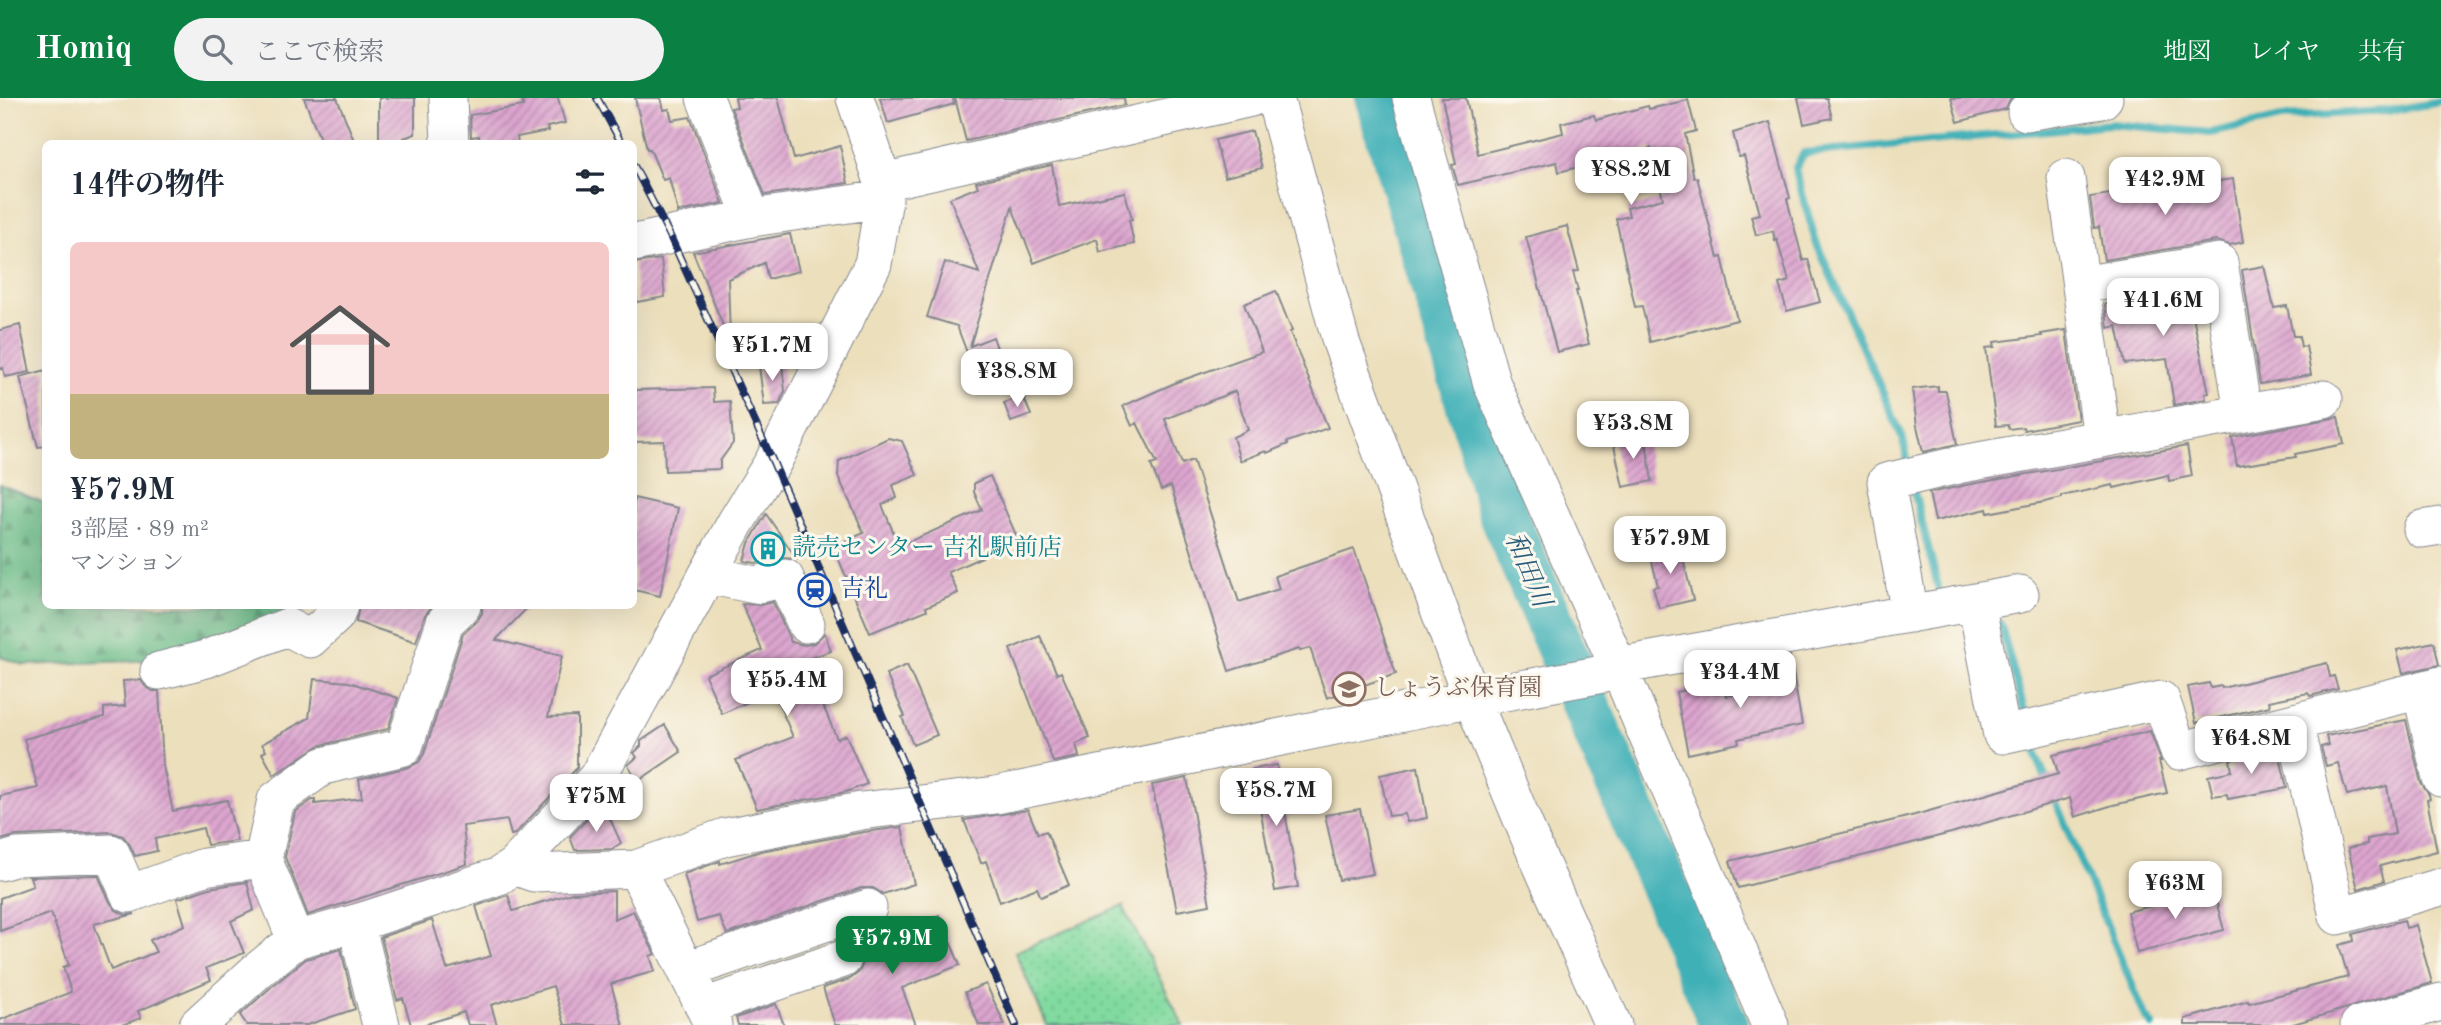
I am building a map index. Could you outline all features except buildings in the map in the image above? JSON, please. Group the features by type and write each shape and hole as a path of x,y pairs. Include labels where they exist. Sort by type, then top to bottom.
{"street":[{"path":"447,98 450,140"},
{"path":"705,98 752,218"},
{"path":"219,1018 296,940 499,876 514,866 597,778 736,522 773,462 873,264 883,190 855,98"},
{"path":"637,242 883,190 1251,98"},
{"path":"1275,98 1341,342 1533,846 1613,1025"},
{"path":"1411,98 1492,384 1610,670 1770,1025"},
{"path":"2026,112 2104,98"},
{"path":"2066,178 2102,438"},
{"path":"2081,285 2219,262 2244,413"},
{"path":"1910,614 1886,482 1962,464 2324,399"},
{"path":"707,575 756,585 785,578 806,624"},
{"path":"514,866 534,873 636,869 738,835 861,811 996,796 1610,670 2020,594"},
{"path":"1976,602 2001,735 2161,700 2179,751 2431,688 2441,778"},
{"path":"159,671 206,659 287,627 310,639 336,615 338,609"},
{"path":"296,940 264,859 276,800 323,766 404,747 445,622 459,609"},
{"path":"2294,722 2338,916 2441,887"},
{"path":"0,862 17,857 111,853 129,894 204,867 264,859"},
{"path":"636,869 709,1016 843,959"},
{"path":"686,970 868,908"},
{"path":"356,923 380,1025"},
{"path":"2358,1025 2441,1002"}],"green space":[{"path":"0,485 42,502 42,609 305,609 190,659 24,665 0,657"},
{"path":"1123,906 1183,1025 1047,1025 1015,952"}],"waterway":[{"name":"和田川","path":"1379,98 1503,515 1724,1025"},
{"path":"1909,468 1903,439 1816,242 1795,169 1804,153 2111,124 2211,133 2281,117 2387,111 2441,102"},
{"path":"1912,484 1940,594 1943,596"},
{"path":"1989,618 2000,623 2027,720"},
{"path":"2031,736 2037,757 2145,1016 2153,1025"}],"railway":[{"path":"597,98 620,140"},
{"path":"637,172 670,236 773,462 1016,1025"}],"place":[{"name":"読売センター 吉礼駅前店","path":"768,549"},
{"name":"吉礼","path":"815,590"},
{"name":"しょうぶ保育園","path":"1349,689"}]}
